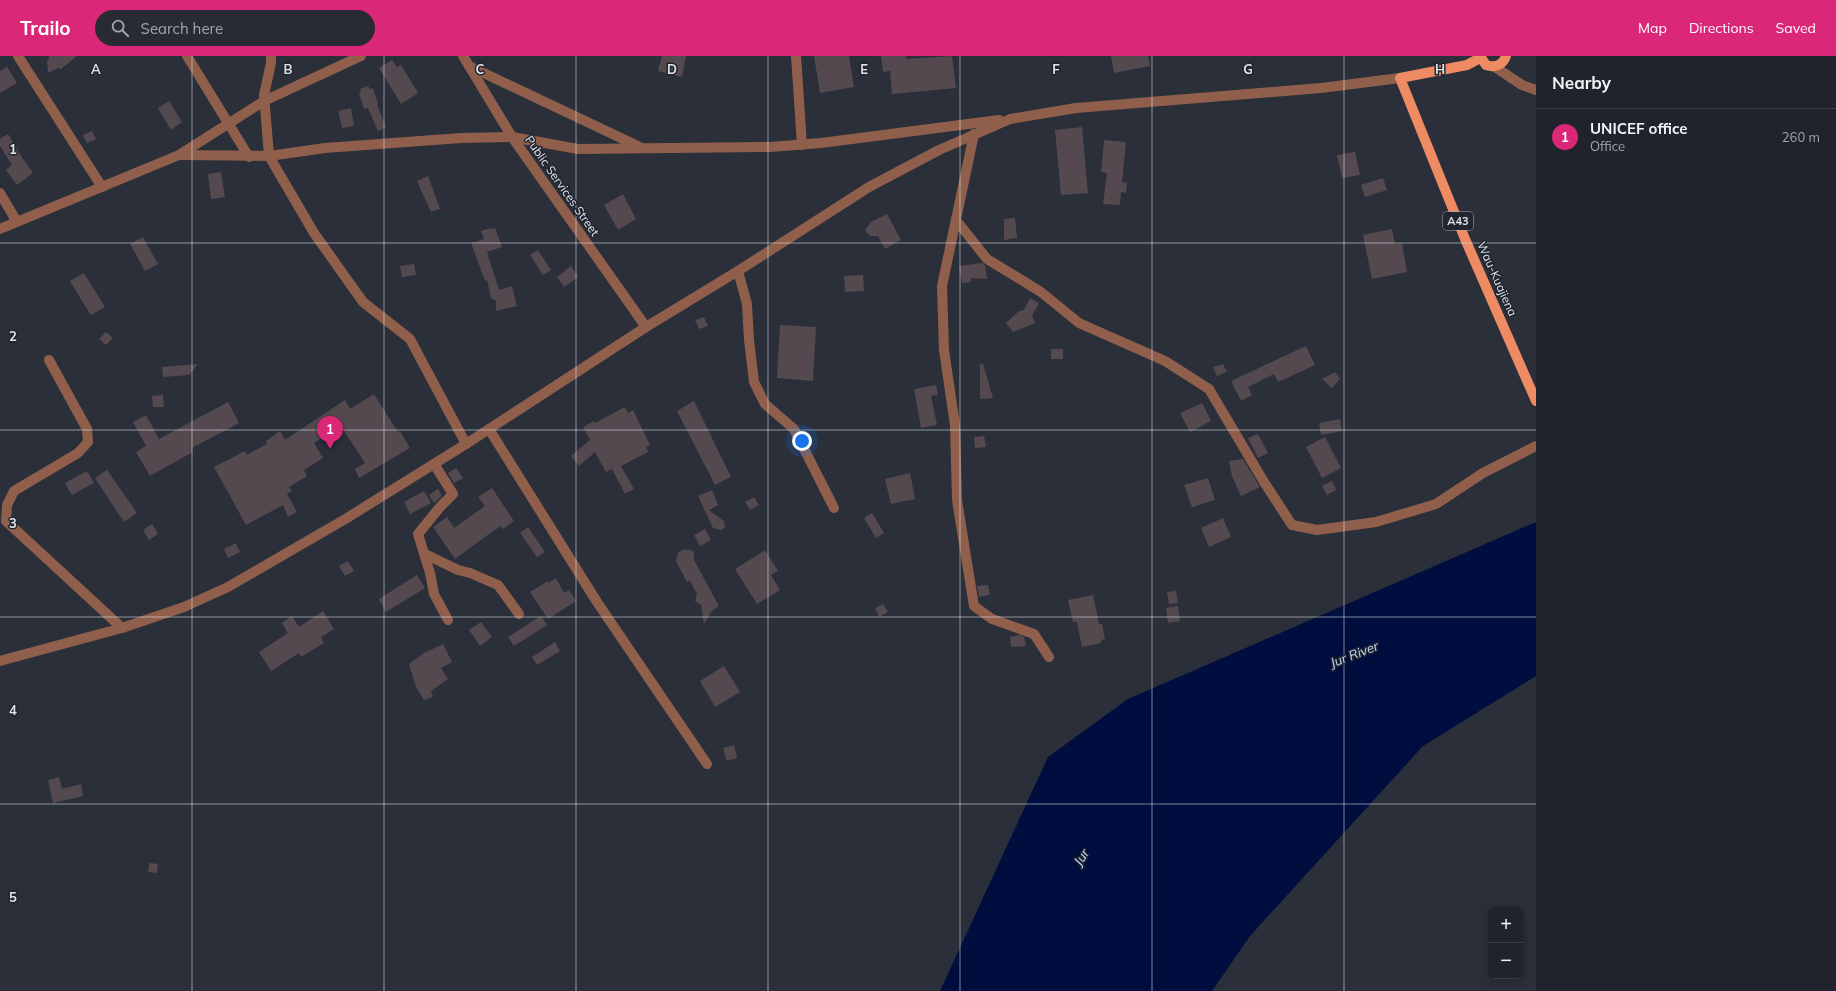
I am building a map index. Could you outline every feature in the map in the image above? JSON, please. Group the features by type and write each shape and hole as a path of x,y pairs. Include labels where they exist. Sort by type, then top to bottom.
{"main road":[{"path":"1400,78 1467,65 1480,57 1486,65 1495,67 1503,62 1506,56"},
{"name":"Wau-Kuajiena","path":"1400,78 1466,239 1536,401"}],"street":[{"path":"18,56 102,188"},
{"path":"187,56 249,157"},
{"path":"271,56 264,101 269,156 314,233 363,302 410,339 466,444"},
{"path":"0,229 179,155 264,101 361,56"},
{"name":"Public Services Street","path":"463,56 512,137 646,326"},
{"path":"796,56 802,145"},
{"path":"469,66 643,149"},
{"path":"1495,67 1522,85 1536,90"},
{"path":"179,155 249,157 269,156 325,148 461,138 512,137 578,149 749,148 802,145 1010,119 1076,108 1321,88 1400,78"},
{"path":"0,661 122,628 184,607 228,587 347,518 434,464 646,326 738,271 869,187 939,150 1010,119"},
{"path":"974,134 942,286 944,350 955,425 958,500 974,606 992,619 1034,634 1049,657"},
{"path":"0,193 17,222"},
{"path":"956,220 987,259 1041,292 1079,323 1165,361 1209,389 1264,482 1292,525 1318,530 1376,522 1436,504 1483,473 1536,446"},
{"path":"738,271 747,304 749,340 754,382 765,404 794,429 834,508"},
{"path":"49,360 87,429 88,442 78,452 14,490 7,505 6,521 122,628"},
{"path":"488,429 597,602 707,764"},
{"path":"434,464 453,494 440,507 418,534 425,554 434,594 448,620"},
{"path":"425,554 458,570 470,573 498,585 519,614"}],"water":[{"path":"1536,522 1536,676 1423,746 1250,936 1212,991 940,991 1048,757 1128,699"}],"building":[{"path":"49,56 77,56 61,69 58,68 48,73 47,60 49,59"},
{"path":"662,56 686,56 682,77 658,71"},
{"path":"814,56 849,56 854,87 820,93"},
{"path":"881,56 906,56 907,59 952,56 956,88 892,94 890,71 883,72"},
{"path":"1111,56 1148,56 1150,66 1114,73"},
{"path":"392,60 397,67 401,65 418,93 401,104 379,68"},
{"path":"7,67 17,83 0,93 0,71"},
{"path":"368,86 370,89 373,88 378,104 377,105 386,127 378,131 368,108 364,109 359,93 361,92 360,89"},
{"path":"169,101 182,122 171,130 158,108"},
{"path":"351,108 354,126 342,128 338,111"},
{"path":"1082,127 1088,193 1061,195 1055,130"},
{"path":"92,131 96,139 87,143 83,135"},
{"path":"8,134 33,173 17,185 6,170 12,165 0,146 0,139"},
{"path":"1104,140 1126,142 1122,182 1127,183 1126,193 1121,192 1120,205 1103,204 1107,173 1101,172"},
{"path":"1355,152 1360,175 1342,178 1337,155"},
{"path":"221,172 225,197 211,199 208,174"},
{"path":"428,176 440,209 431,212 417,181"},
{"path":"1383,178 1387,190 1365,197 1361,185"},
{"path":"623,194 636,219 618,230 604,205"},
{"path":"887,214 901,240 885,249 878,236 870,236 865,230 871,222"},
{"path":"1015,218 1017,238 1004,240 1004,219"},
{"path":"495,228 502,247 487,252 499,290 512,286 517,306 496,311 496,301 491,298 487,280 485,281 471,243 484,239 481,231"},
{"path":"1392,229 1395,244 1402,243 1407,272 1372,279 1363,235"},
{"path":"143,237 158,264 145,271 130,244"},
{"path":"538,250 551,270 543,275 530,255"},
{"path":"982,263 985,265 987,279 971,278 971,282 962,283 959,266"},
{"path":"414,264 416,275 402,277 400,266"},
{"path":"571,266 578,277 564,287 557,277"},
{"path":"84,273 105,307 93,314 90,314 70,281"},
{"path":"863,275 864,291 845,292 844,276"},
{"path":"1030,298 1039,303 1032,316 1035,323 1013,332 1006,323 1019,311 1024,310"},
{"path":"704,317 708,326 699,329 695,320"},
{"path":"780,325 816,327 813,381 777,378"},
{"path":"106,332 113,338 106,345 99,339"},
{"path":"1306,346 1315,365 1278,382 1274,374 1248,387 1252,395 1241,401 1231,381"},
{"path":"1051,349 1063,349 1063,359 1051,359"},
{"path":"198,364 189,375 163,377 162,367"},
{"path":"980,364 983,364 993,398 980,399"},
{"path":"1223,364 1227,372 1217,376 1213,367"},
{"path":"1335,372 1340,379 1332,388 1322,379"},
{"path":"936,385 938,395 931,396 937,425 921,428 914,389"},
{"path":"374,394 410,448 359,478 355,469 365,463 337,420 321,430 325,436 314,443 323,458 304,470 307,476 289,487 292,491 287,494 297,512 288,517 283,505 246,525 214,467 245,451 247,455 267,444 266,441 280,431 285,440 345,400 350,409"},
{"path":"163,395 164,407 153,407 152,396"},
{"path":"694,401 731,477 715,485 677,411"},
{"path":"228,402 239,423 192,448 193,452 150,476 136,452 146,446 133,422 146,415 159,439"},
{"path":"1202,403 1211,421 1190,432 1180,413"},
{"path":"625,407 628,413 633,410 650,445 646,447 648,452 621,466 634,489 625,494 612,469 606,472 595,452 579,466 571,456 590,440 583,427 594,421 595,423"},
{"path":"1340,419 1342,431 1321,435 1319,423"},
{"path":"1258,434 1268,453 1258,458 1248,438"},
{"path":"984,436 986,447 975,448 974,437"},
{"path":"1325,437 1341,468 1322,478 1306,447"},
{"path":"1243,459 1260,487 1241,496 1232,476 1229,461"},
{"path":"456,468 463,478 454,483 448,473"},
{"path":"107,470 137,513 124,522 95,478"},
{"path":"87,471 94,483 72,495 65,483"},
{"path":"910,473 915,499 891,504 885,479"},
{"path":"1208,478 1215,500 1192,507 1184,485"},
{"path":"1332,481 1336,490 1327,495 1322,486"},
{"path":"492,488 514,521 503,529 500,526 455,559 433,527 447,517 454,528 485,506 478,497"},
{"path":"438,489 442,496 434,503 429,495"},
{"path":"712,490 718,505 709,510 724,521 725,527 721,530 713,528 698,496"},
{"path":"424,491 431,503 410,514 404,502"},
{"path":"754,497 759,505 750,510 745,502"},
{"path":"872,513 884,533 876,538 864,518"},
{"path":"1223,518 1231,537 1209,547 1201,528"},
{"path":"152,524 158,534 149,540 143,530"},
{"path":"528,527 545,552 537,557 520,533"},
{"path":"705,529 711,540 700,546 694,535"},
{"path":"236,543 240,552 228,558 224,549"},
{"path":"684,549 694,551 694,560 719,606 711,612 704,624 701,605 695,601 697,594 690,581 687,582 676,561 678,553"},
{"path":"765,550 778,571 771,575 780,590 757,604 735,569"},
{"path":"348,561 354,571 345,576 339,566"},
{"path":"417,575 425,588 386,612 379,599"},
{"path":"556,578 564,593 569,590 576,601 548,619 530,592"},
{"path":"988,585 990,595 979,597 977,586"},
{"path":"1176,591 1178,603 1169,604 1167,592"},
{"path":"1093,595 1099,624 1102,624 1105,639 1101,640 1101,643 1082,647 1077,622 1073,622 1068,600"},
{"path":"883,604 888,612 879,617 875,608"},
{"path":"1178,606 1180,621 1168,623 1166,608"},
{"path":"323,611 334,629 321,637 324,643 301,657 299,653 271,671 259,652 288,633 282,623 292,616 299,627"},
{"path":"541,616 547,625 514,646 508,637"},
{"path":"481,622 492,637 480,646 469,630"},
{"path":"1019,635 1024,637 1026,646 1011,647 1010,637"},
{"path":"555,642 560,651 537,665 532,657"},
{"path":"443,644 452,662 441,668 448,679 431,691 433,697 424,700 416,687 409,664 424,653"},
{"path":"724,666 740,692 715,707 700,681"},
{"path":"734,745 737,758 727,761 723,748"},
{"path":"59,777 62,789 81,784 83,796 53,803 48,780"},
{"path":"149,863 158,864 157,873 148,872"}],"place":[{"name":"UNICEF office","path":"330,449"}],"water label":[{"name":"Jur River","path":"1354,654"},
{"name":"Jur","path":"1081,857"}]}
